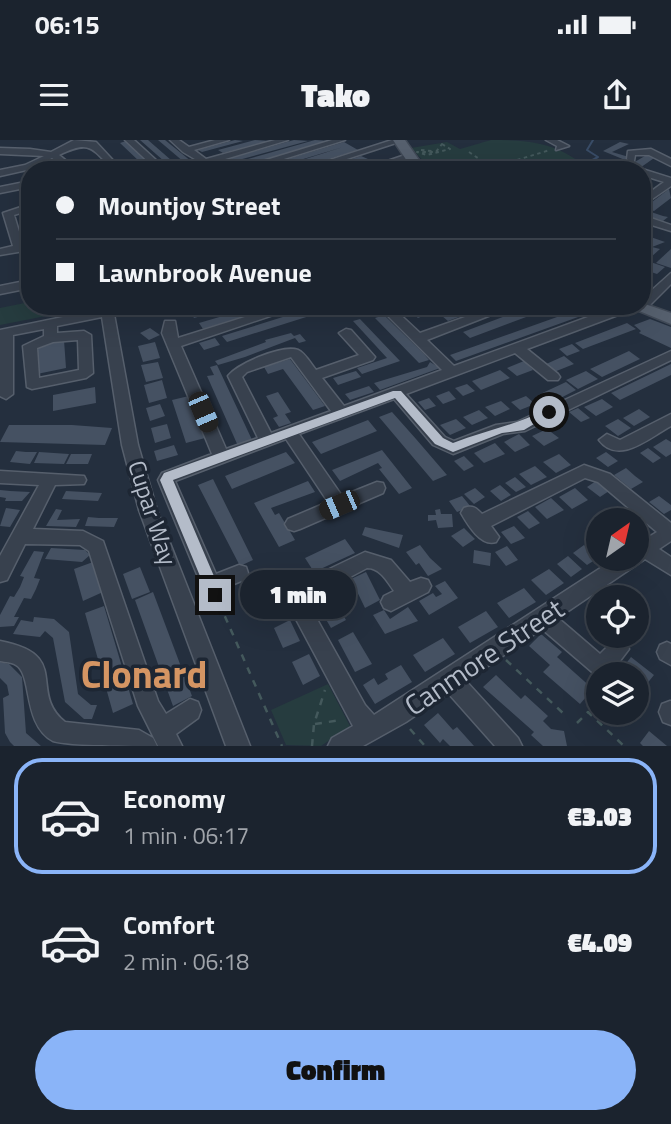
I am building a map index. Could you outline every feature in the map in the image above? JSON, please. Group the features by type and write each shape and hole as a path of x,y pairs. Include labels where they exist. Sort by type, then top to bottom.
{"main road":[{"path":"400,140 412,161"},
{"path":"651,312 671,319"}],"street":[{"path":"129,140 153,161"},
{"path":"174,140 200,161"},
{"path":"186,150 225,140"},
{"path":"205,161 284,140"},
{"path":"268,161 341,140"},
{"path":"362,140 376,147"},
{"path":"332,161 400,140"},
{"path":"41,161 80,141 93,144 109,161"},
{"path":"631,159 632,153 643,150 671,163"},
{"path":"0,151 52,155 67,161"},
{"path":"391,161 407,155"},
{"path":"222,157 228,161"},
{"path":"651,164 661,157"},
{"path":"0,173 21,169"},
{"path":"651,174 671,181"},
{"path":"651,196 671,181"},
{"path":"0,190 21,186"},
{"path":"21,209 8,213 21,241"},
{"path":"651,220 669,225"},
{"path":"0,252 21,248"},
{"path":"651,294 671,277"},
{"path":"0,290 21,286"},
{"path":"2,397 3,334 50,331 84,335 86,373 32,384 30,346 50,331 102,315"},
{"name":"Cupar Way","path":"108,315 130,445 148,510 238,746"},
{"path":"174,344 266,315"},
{"path":"393,315 453,373"},
{"path":"417,339 483,315"},
{"path":"239,573 213,590 166,480 173,474 268,442 613,315"},
{"path":"170,324 169,333 222,458"},
{"path":"313,376 368,357 346,333"},
{"path":"518,349 553,377"},
{"path":"268,442 236,376 242,369 289,352 296,354 342,414"},
{"path":"397,393 447,447 500,429 520,427 671,355"},
{"path":"618,448 671,419"},
{"path":"290,433 339,505"},
{"path":"480,525 584,471 604,478 671,532"},
{"path":"0,477 78,480"},
{"path":"0,574 50,479"},
{"path":"294,524 377,488"},
{"name":"Canmore Street","path":"649,547 671,532"},
{"path":"20,536 83,538 97,545 149,706 166,738 190,710"},
{"path":"649,558 671,567"},
{"path":"364,721 299,606 299,598 303,592 365,560 376,559 385,564 406,593"},
{"name":"Canmore Street","path":"340,746 364,721 398,714 612,571"},
{"path":"543,617 601,668 619,649"},
{"path":"0,651 20,655 32,665 39,709 50,726 60,733 139,742 145,746"},
{"path":"449,679 510,746"}],"path":[{"path":"511,161 553,146"},
{"path":"407,155 427,148 436,152"},
{"path":"469,152 482,161"},
{"path":"627,161 631,159"},
{"path":"213,590 211,607 223,612 282,746"},
{"path":"495,649 564,715"},
{"path":"312,746 314,724 325,690 340,682"},
{"path":"577,723 587,712 624,746"},
{"path":"398,714 425,746"},
{"path":"314,724 344,720 364,721"}],"green space":[{"path":"491,140 516,141 551,147 578,161 423,161 411,148 447,142 460,149"},
{"path":"21,304 21,315 51,315 0,325 0,308"},
{"path":"328,684 350,726 321,746 286,745 271,710"}],"building":[{"path":"140,140 148,140 172,161 164,161"},
{"path":"158,140 165,140 191,161 183,161"},
{"path":"235,140 243,141 202,152 198,150"},
{"path":"255,140 269,141 223,153 218,150"},
{"path":"294,140 308,141 235,161 230,158"},
{"path":"315,140 329,141 260,161 241,161"},
{"path":"126,141 147,161 139,161 120,143"},
{"path":"344,142 358,150 322,161 299,161 343,147 297,161 281,161"},
{"path":"620,142 629,144 612,152 629,157 625,160 603,151"},
{"path":"650,153 657,156 650,161 636,161"},
{"path":"361,156 368,159 362,161 345,161"},
{"path":"669,189 671,198 654,211 651,210 651,203"},
{"path":"651,212 668,217 663,221 651,218"},
{"path":"651,237 665,242 652,247 660,249 651,257"},
{"path":"671,249 671,268 656,263 658,261"},
{"path":"651,262 665,267 657,274 651,272"},
{"path":"226,315 250,315 203,329 199,323"},
{"path":"289,315 313,315 227,342 222,336"},
{"path":"384,315 429,360 419,363 375,318"},
{"path":"445,315 464,315 448,321 442,316"},
{"path":"508,315 532,315 470,338 463,332"},
{"path":"562,315 584,315 456,361 450,355"},
{"path":"360,319 400,361 362,374 357,368 387,358 353,321"},
{"path":"650,319 671,327 671,348 639,333 641,331 634,325"},
{"path":"627,323 636,329 583,349 575,343"},
{"path":"150,328 160,335 149,340 140,333"},
{"path":"291,333 294,336 300,334 306,341 299,343 295,338 218,365 215,361 266,342 265,340"},
{"path":"215,338 220,345 204,350 199,343"},
{"path":"64,340 66,368 37,374 36,346"},
{"path":"155,342 160,358 143,362 138,346"},
{"path":"572,344 580,351 567,356 559,349"},
{"path":"629,351 640,359 602,377 590,369"},
{"path":"564,356 574,364 554,372 544,365"},
{"path":"290,359 325,406 313,410 283,369 268,374 264,367"},
{"path":"524,361 533,370 517,376 507,368"},
{"path":"158,362 163,378 146,382 141,365"},
{"path":"430,362 440,368 380,390 374,383 427,367"},
{"path":"671,364 671,375 620,400 611,393"},
{"path":"217,365 253,442 238,446 207,376 214,375 210,367"},
{"path":"500,370 510,378 481,390 472,381"},
{"path":"356,371 361,377 338,385 333,378"},
{"path":"586,371 598,379 578,389 566,380"},
{"path":"162,380 167,398 149,403 144,385"},
{"path":"566,382 576,390 547,405 536,396"},
{"path":"467,384 475,391 463,396 455,388"},
{"path":"369,386 374,392 350,400 345,394"},
{"path":"95,387 96,403 53,411 53,395"},
{"path":"449,391 456,399 443,404 436,396"},
{"path":"278,392 291,412 285,414 291,423 279,427 273,418 278,416 266,396"},
{"path":"189,396 205,438 186,443 172,400"},
{"path":"526,396 535,404 520,410 511,402"},
{"path":"429,398 436,406 425,410 418,402"},
{"path":"602,399 613,407 596,416 584,407"},
{"path":"501,401 510,409 495,416 485,407"},
{"path":"160,404 165,416 150,421 146,408"},
{"path":"578,408 590,418 581,422 569,412"},
{"path":"639,409 650,417 634,426 623,418"},
{"path":"479,410 488,418 472,425 463,417"},
{"path":"392,412 447,475 433,481 379,417"},
{"path":"456,419 466,428 450,435 440,425"},
{"path":"618,419 631,428 618,436 605,426"},
{"path":"368,420 377,431 321,454 312,442"},
{"path":"167,424 171,438 155,443 151,428"},
{"path":"9,425 112,428 105,445 0,442"},
{"path":"547,429 559,438 544,446 532,436"},
{"path":"519,434 530,445 515,452 504,442"},
{"path":"666,439 671,442 671,454 666,457 653,447"},
{"path":"495,443 505,454 484,463 474,453"},
{"path":"174,445 178,455 157,461 154,451"},
{"path":"648,448 661,458 653,463 640,453"},
{"path":"382,450 412,488 399,494 379,469 382,468 378,463 340,481 332,470"},
{"path":"16,451 37,452 30,464 10,462"},
{"path":"39,452 69,454 64,464 34,463"},
{"path":"286,452 295,463 232,489 225,476"},
{"path":"606,452 618,461 608,467 596,458"},
{"path":"71,454 92,454 88,464 66,464"},
{"path":"559,454 571,465 556,473 543,462"},
{"path":"464,456 474,466 464,471 454,461"},
{"path":"535,466 547,477 531,485 519,474"},
{"path":"626,468 643,482 631,489 614,475"},
{"path":"515,477 526,487 516,492 505,483"},
{"path":"213,479 253,560 240,566 198,485"},
{"path":"308,481 315,492 271,508 275,515 279,513 295,540 279,547 254,503"},
{"path":"596,481 609,491 600,497 587,487"},
{"path":"500,485 511,495 501,501 490,491"},
{"path":"475,488 485,497 474,504 464,494"},
{"path":"575,488 588,500 572,509 559,497"},
{"path":"0,490 30,492 22,501 5,501 6,498 0,497"},
{"path":"66,491 102,493 98,501 62,499"},
{"path":"462,496 471,507 457,512 449,501"},
{"path":"659,496 671,505 671,510 664,514 649,502"},
{"path":"551,498 564,510 547,519 535,507"},
{"path":"6,508 20,510 10,527 0,526"},
{"path":"56,509 62,510 57,520 80,519 76,527 46,526"},
{"path":"440,509 441,514 452,514 453,527 438,528 436,520 428,521 428,515 436,515 435,510"},
{"path":"528,511 540,523 529,529 517,517"},
{"path":"88,517 118,518 114,527 85,526"},
{"path":"514,526 525,538 511,544 501,532"},
{"path":"365,527 403,535 399,548 362,535"},
{"path":"464,528 475,539 463,547 451,536"},
{"path":"345,539 355,553 314,572 305,558"},
{"path":"420,545 442,569 428,576 419,563 416,565 406,552"},
{"path":"584,545 586,564 573,553"},
{"path":"507,546 518,560 506,566 495,552"},
{"path":"51,548 85,550 90,555 82,562 45,559"},
{"path":"474,550 491,553 490,566 473,563"},
{"path":"34,551 44,552 34,578 40,579 36,589 31,599 24,598 14,617 19,617 14,626 0,627 0,615 10,596 14,597 20,587 24,577 20,576"},
{"path":"568,556 582,569 571,577 557,564"},
{"path":"93,562 103,592 83,601 74,569"},
{"path":"140,567 150,592 132,599 123,574"},
{"path":"549,569 564,583 546,595 531,580"},
{"path":"270,572 286,576 272,606 256,601"},
{"path":"366,572 380,600 365,608 351,579"},
{"path":"445,581 458,598 429,615 419,601 433,593 436,597 442,594 435,586"},
{"path":"524,588 536,602 509,618 497,603"},
{"path":"330,589 335,597 328,600 333,607 337,605 346,620 331,628 313,597"},
{"path":"153,592 192,696 173,706 135,600"},
{"path":"104,606 133,704 113,713 85,613"},
{"path":"408,607 418,621 385,634 373,615 384,610 390,619"},
{"path":"486,611 498,627 470,643 458,627"},
{"path":"34,617 54,619 69,632 78,694 91,705 97,705 92,719 84,719 65,702 53,638 45,631 40,637 13,634 21,620 33,622"},
{"path":"290,620 300,641 283,648 274,628"},
{"path":"353,632 372,664 355,672 338,640"},
{"path":"541,634 562,652 557,657 586,683 586,697 580,704 543,672 550,665 529,646"},
{"path":"443,638 455,654 425,672 413,655"},
{"path":"309,654 320,676 303,685 292,662"},
{"path":"0,662 9,664 22,677 26,733 41,746 14,746 5,733 3,698 9,695 7,685 0,678"},
{"path":"401,665 412,682 375,704 363,685 374,678 378,685 388,679 385,674"},
{"path":"496,675 521,699 525,695 548,716 543,721 551,729 564,731 567,746 543,746 531,735 534,732 483,687"},
{"path":"438,713 453,730 457,727 474,746 450,746 443,739 440,743 424,725"},
{"path":"649,731 667,746 643,746 640,743"}],"waterway":[{"path":"591,161 598,157 587,150 593,140"}],"district":[{"name":"Clonard","path":"144,675"}],"route":[{"path":"215,595 166,480 173,474 268,442 397,393 439,441 453,448 500,429 520,427 549,412"}]}
